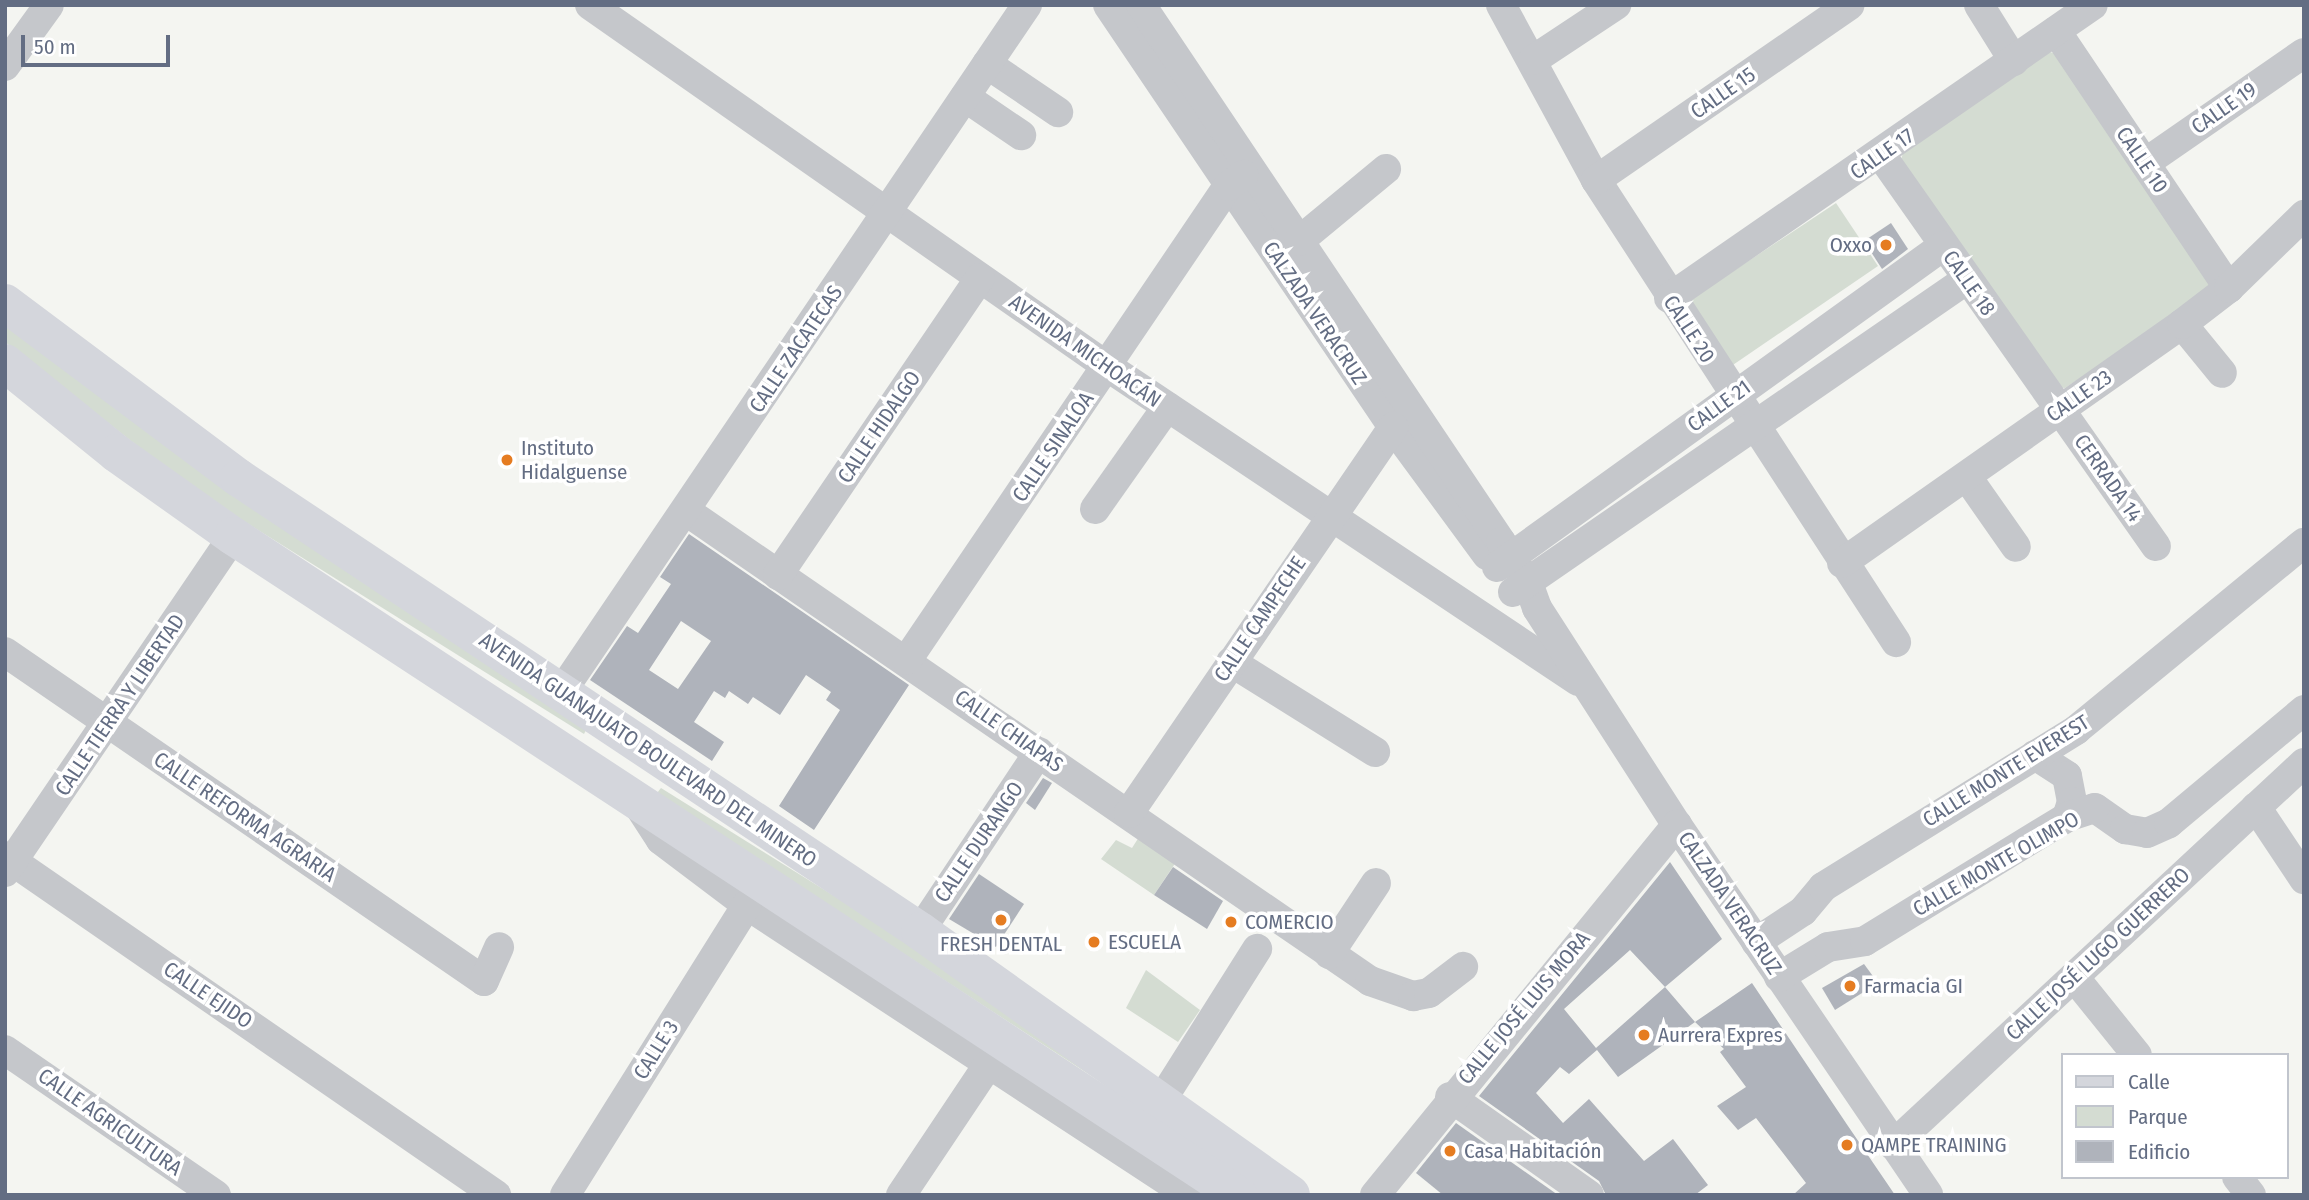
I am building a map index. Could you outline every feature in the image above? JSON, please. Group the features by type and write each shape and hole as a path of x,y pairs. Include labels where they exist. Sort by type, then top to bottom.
{"main road":[{"name":"AVENIDA GUANAJUATO BOULEVARD DEL MINERO","path":"5,303 205,454 904,921 1161,1101 1233,1184"},
{"name":"AVENIDA GUANAJUATO BOULEVARD DEL MINERO","path":"5,363 116,453 233,536 638,802 1233,1184 1291,1195"},
{"path":"337,603 455,663 583,746 593,746 602,733 577,702"},
{"path":"638,802 645,779 665,777 817,877 904,921"}],"street":[{"path":"5,66 49,5"},
{"name":"AVENIDA MICHOACÁN","path":"590,5 1108,367 1587,687"},
{"name":"CALLE ZACATECAS","path":"577,702 686,511 1027,5"},
{"name":"CALZADA VERACRUZ","path":"1108,5 1240,178 1298,241 1677,825 1928,1195"},
{"name":"CALZADA VERACRUZ","path":"1141,5 1240,178 1393,427 1504,562"},
{"name":"CALLE 20","path":"1501,5 1596,180 1669,298 1896,642"},
{"path":"1533,61 1616,5"},
{"name":"CALLE 15","path":"1596,180 1850,5"},
{"path":"1979,5 2014,61"},
{"name":"CALLE 17","path":"1669,298 1881,155 2093,5"},
{"name":"CALLE 10","path":"2056,31 2229,288"},
{"name":"CALLE 19","path":"2145,163 2304,53"},
{"path":"987,64 1058,112"},
{"path":"965,97 1021,135"},
{"name":"CALLE 18","path":"1881,155 1942,246 2060,410"},
{"path":"1298,241 1386,169"},
{"name":"CALLE SINALOA","path":"907,660 1240,178"},
{"name":"CALLE 23","path":"1842,563 2182,324 2229,288 2304,215"},
{"name":"CALLE 21","path":"1504,562 1942,246"},
{"name":"CALLE HIDALGO","path":"778,575 981,278"},
{"name":"CALLE 21","path":"1526,594 1754,428 1966,280"},
{"path":"2182,324 2222,373"},
{"path":"1095,509 1167,407"},
{"name":"CERRADA 14","path":"2060,410 2156,547"},
{"name":"CALLE CAMPECHE","path":"1129,813 1393,427"},
{"path":"1966,477 2016,547"},
{"name":"CALLE CHIAPAS","path":"686,511 907,660 1329,954 1394,993 1413,996 1429,993 1463,967"},
{"name":"CALLE TIERRA Y LIBERTAD","path":"8,863 109,723 233,536"},
{"name":"CALLE MONTE EVEREST","path":"1756,942 1803,911 1822,887 2076,730 2304,543"},
{"name":"CALLE REFORMA AGRARIA","path":"5,652 484,981 499,947"},
{"path":"1231,662 1375,752"},
{"name":"CALLE MONTE OLIMPO","path":"1779,976 1828,947 1865,942 2081,813 2125,829 2147,833 2169,823 2304,710"},
{"path":"2076,730 2081,771 2081,813"},
{"name":"CALLE DURANGO","path":"904,921 1039,752"},
{"path":"2035,755 2067,776 2072,802 2081,813"},
{"name":"CALLE JOSÉ LUGO GUERRERO","path":"1893,1145 2304,763"},
{"path":"638,802 643,819 662,840 747,905 1189,1195"},
{"path":"2256,807 2304,879"},
{"name":"CALLE JOSÉ LUIS MORA","path":"1375,1195 1450,1097 1677,825"},
{"name":"CALLE EJIDO","path":"8,863 411,1133 496,1195"},
{"path":"1329,954 1376,883"},
{"name":"CALLE 3","path":"565,1195 747,905"},
{"path":"1803,911 1828,947"},
{"path":"1161,1101 1257,949"},
{"path":"2074,977 2135,1053"},
{"name":"CALLE AGRICULTURA","path":"5,1050 216,1195"},
{"path":"901,1195 988,1065"},
{"path":"1450,1097 1589,1195"},
{"path":"2239,1179 2251,1195"}],"green space":[{"path":"2049,52 2060,54 2214,278 2211,292 2065,388 2052,387 1900,163 1903,153"},
{"path":"1836,203 1878,266 1727,369 1682,305"},
{"path":"5,317 586,730 584,734 191,488 5,342"},
{"path":"661,788 958,973 1176,1131 657,793"},
{"path":"1139,837 1176,862 1154,895 1101,859 1116,840 1132,848"},
{"path":"1146,970 1200,1010 1178,1042 1126,1008"}],"building":[{"name":"Oxxo","path":"1891,223 1908,249 1882,269 1864,241"},
{"path":"689,534 909,685 814,830 779,806 840,710 826,700 831,692 806,675 780,715 753,697 748,704 729,691 725,698 714,691 694,722 724,742 712,761 590,680 627,626 638,633 671,584 660,577","holes":["681,621 711,641 678,689 649,670"]},
{"path":"1043,778 1052,783 1035,810 1026,803"},
{"path":"1670,862 1722,939 1665,987 1695,1022 1618,1077 1597,1050 1569,1074 1560,1067 1536,1093 1563,1123 1589,1099 1644,1161 1673,1139 1708,1185 1695,1195 1606,1195 1599,1181 1479,1096","holes":["1630,950 1665,987 1596,1048 1564,1009"]},
{"path":"1173,867 1223,901 1207,929 1154,895"},
{"path":"979,874 1024,904 996,947 949,919"},
{"name":"Farmacia GI","path":"1864,964 1878,983 1835,1010 1822,988"},
{"path":"1752,983 1895,1195 1793,1195 1806,1183 1756,1118 1738,1130 1717,1106 1746,1087 1720,1052 1724,1049 1695,1022"},
{"path":"1456,1123 1558,1195 1443,1195 1416,1173"}],"place":[{"name":"Oxxo","path":"1886,245"},
{"name":"Instituto Hidalguense","path":"507,460"},
{"name":"FRESH DENTAL","path":"1001,920"},
{"name":"COMERCIO","path":"1231,922"},
{"name":"ESCUELA","path":"1094,942"},
{"name":"Farmacia GI","path":"1850,986"},
{"name":"Aurrera Expres","path":"1644,1035"},
{"name":"QAMPE TRAINING","path":"1847,1145"},
{"name":"Casa Habitación","path":"1450,1151"}]}
